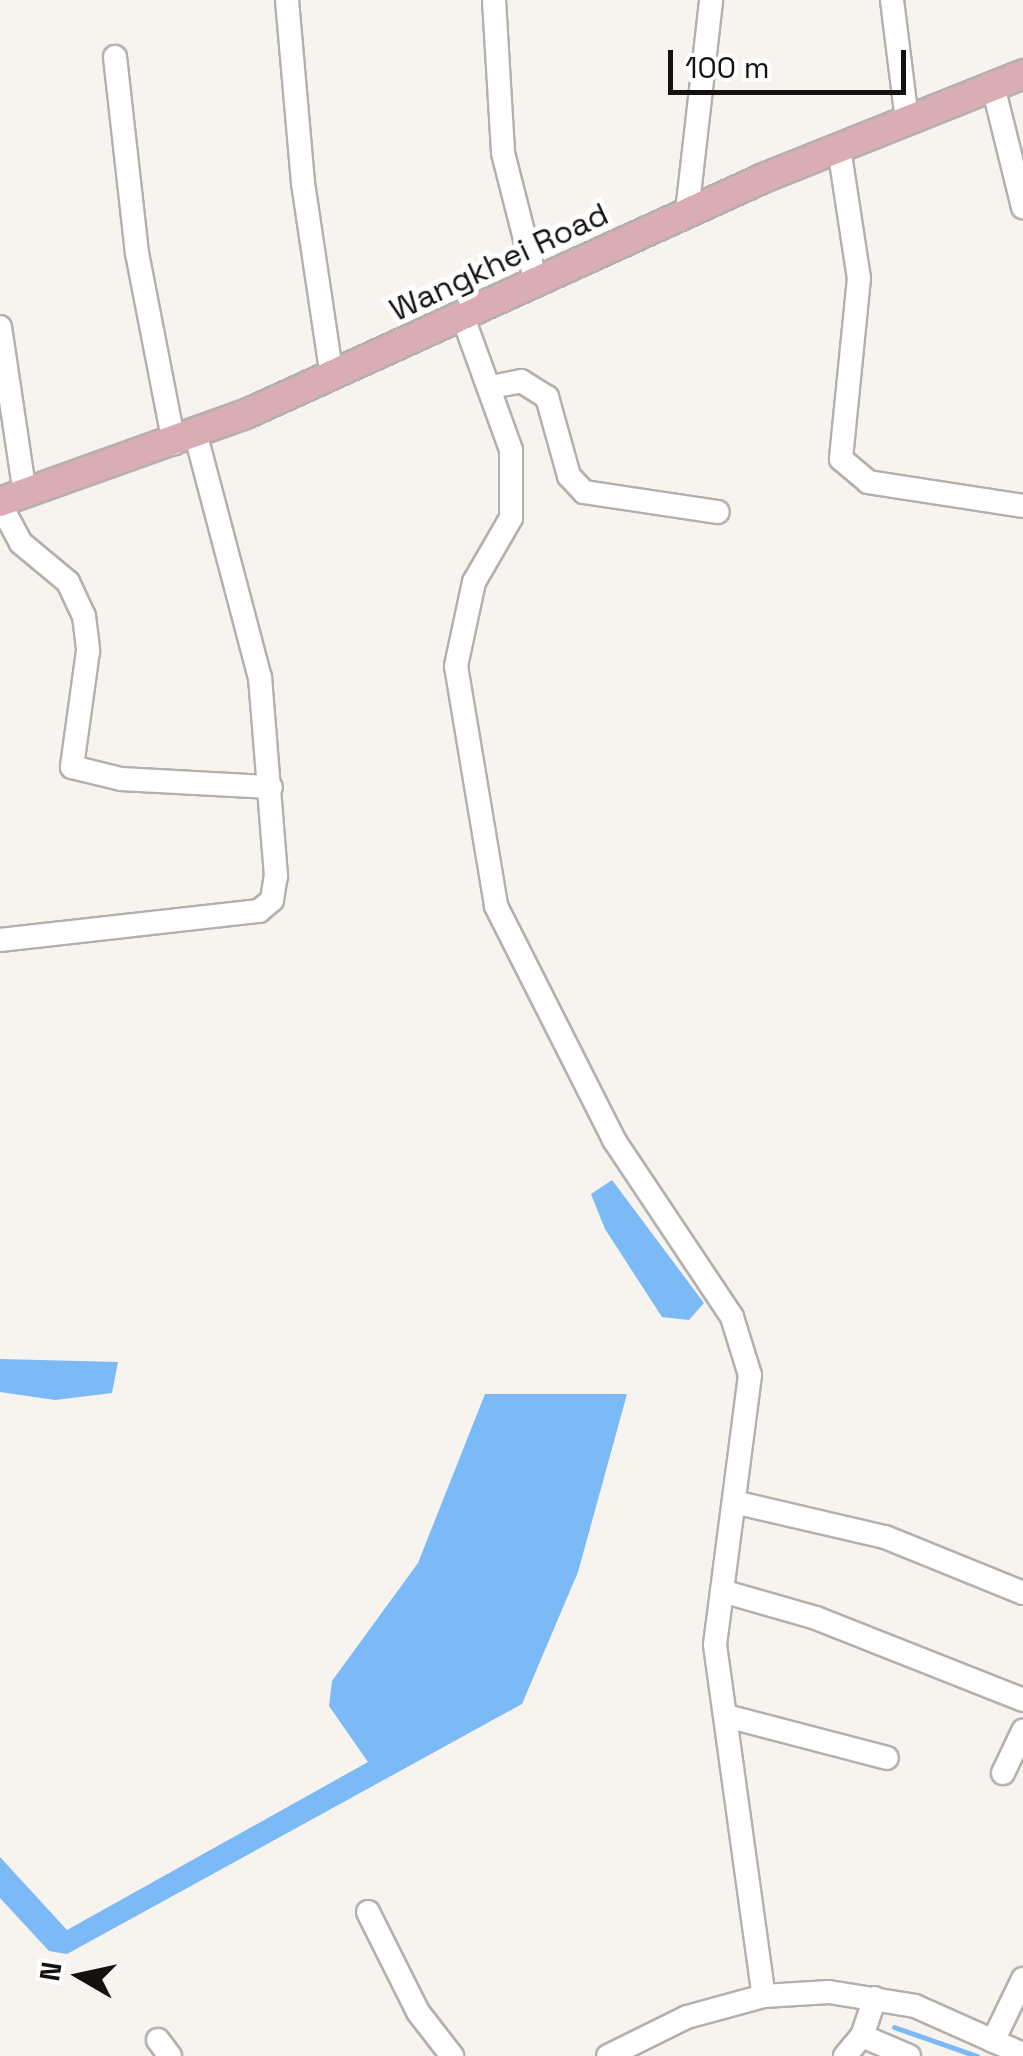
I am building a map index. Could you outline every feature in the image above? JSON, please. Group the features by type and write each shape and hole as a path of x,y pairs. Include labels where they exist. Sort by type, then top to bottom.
{"main road":[{"name":"Wangkhei Road","path":"8,500 185,439 332,378 464,320 687,212 1023,74"}],"street":[{"path":"287,0 303,183 332,378"},
{"path":"494,0 503,153 536,282"},
{"path":"687,212 711,0"},
{"path":"892,0 907,121"},
{"path":"0,940 267,908 276,876 260,678 185,439 137,253 115,57"},
{"path":"993,86 1023,207"},
{"path":"839,148 859,278 840,458 868,482 1023,506"},
{"path":"464,320 492,387 511,450 510,518 474,582 456,666 496,906 614,1140 741,1338 750,1375 715,1645 764,1996"},
{"path":"0,327 8,500 21,543 68,582 84,616 88,652 72,766 121,779 271,787"},
{"path":"492,387 521,380 547,397 569,476 584,492 718,512"},
{"path":"734,1502 898,1541 1023,1593"},
{"path":"722,1591 816,1618 1023,1700"},
{"path":"726,1716 887,1758"},
{"path":"1003,1773 1023,1731"},
{"path":"368,1912 418,2012 452,2056"},
{"path":"993,2041 1023,1979"},
{"path":"608,2056 659,2026 764,1996 875,1998 915,2006 1023,2054"},
{"path":"845,2056 862,2036 875,1998"},
{"path":"862,2036 909,2056"}],"water":[{"path":"612,1180 704,1303 689,1320 662,1317 605,1229 591,1194"},
{"path":"0,1359 118,1362 112,1393 55,1400 0,1392"},
{"path":"485,1394 627,1394 578,1572 522,1704 67,1954 49,1951 0,1898 0,1857 67,1930 368,1762 329,1706 332,1681 418,1563"}],"waterway":[{"path":"894,2027 977,2056"}]}
